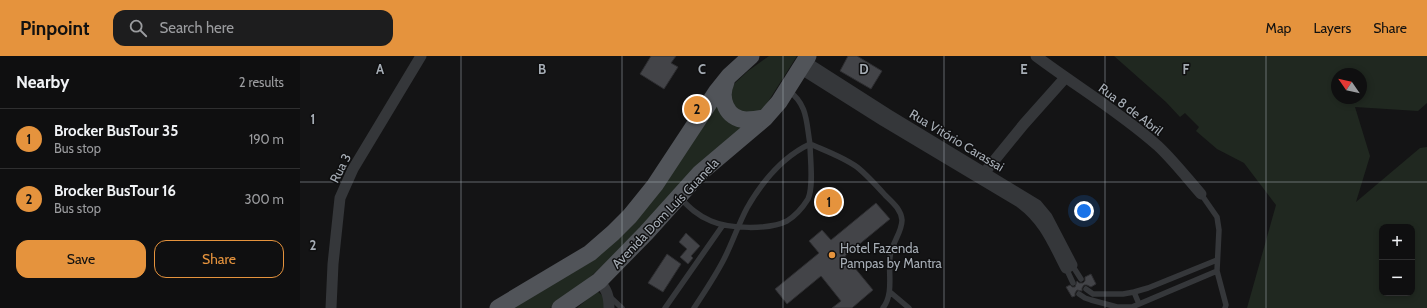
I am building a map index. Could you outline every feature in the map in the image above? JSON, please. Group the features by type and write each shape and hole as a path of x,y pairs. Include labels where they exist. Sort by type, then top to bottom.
{"main road":[{"name":"Avenida Dom Luís Guanela","path":"498,308 590,253 613,233 655,186 717,91 729,76 751,56"},
{"name":"Avenida Dom Luís Guanela","path":"560,308 599,281 635,244 700,172 765,118 778,102 804,62"},
{"path":"729,76 722,93 723,102 728,111 744,120 765,118"}],"street":[{"name":"Rua 3","path":"331,308 333,264 340,198 353,169 421,56"},
{"name":"Rua 8 de Abril","path":"1036,56 1120,116 1158,146 1201,194"},
{"name":"Rua Vitório Carassai","path":"804,62 884,121 981,175 1021,203 1037,217 1069,266"},
{"path":"981,175 1065,78"},
{"path":"599,281 609,296 609,308"}],"lane":[{"path":"678,196 701,217 712,222 739,227 766,226 787,221 800,210 808,198 811,184 810,144 803,106 796,96 787,89"},
{"path":"694,308 723,261 747,209 758,191 771,173 797,150 810,144"},
{"path":"810,144 856,167 897,206 902,222 890,256 890,292 883,308"},
{"path":"1201,194 1217,217 1220,230 1217,271 1226,305 1225,308"},
{"path":"666,308 724,225"},
{"path":"1086,290 1093,294 1123,294 1134,292 1148,288 1217,260"},
{"path":"1069,266 1081,279"},
{"path":"1069,266 1073,283"},
{"path":"1079,294 1084,298 1117,307 1132,307 1217,271"},
{"path":"890,292 908,308"},
{"path":"1134,292 1140,304"},
{"path":"609,296 622,308"}],"shaded area":[{"path":"769,56 797,56 760,112 743,115 731,102 732,88 735,83 748,71"},
{"path":"1114,56 1427,56 1427,103 1418,111 1355,107 1370,156 1356,202 1420,148 1427,147 1427,308 1247,308 1276,205 1244,163 1217,149 1196,131 1199,127 1185,113 1180,117 1166,102"},
{"path":"718,102 748,128 574,292 550,308 510,308 569,273"},
{"path":"597,291 604,297 604,308 577,308"}],"building":[{"path":"651,56 676,56 671,63 678,67 664,89 640,74"},
{"path":"848,56 857,56 882,71 871,89 840,71"},
{"name":"Hotel Fazenda Pampas by Mantra","path":"876,203 890,219 845,256 873,290 852,308 832,308 841,301 821,276 787,304 775,289 819,253 809,241 822,230 831,240"},
{"path":"686,233 700,246 691,256 693,258 688,264 680,257 687,249 679,242"},
{"path":"667,254 681,264 663,292 648,283"},
{"path":"1091,274 1096,284 1091,287 1084,285 1082,291 1077,290 1075,296 1072,297 1066,287 1070,285 1075,287 1077,281 1079,283 1083,283 1085,281 1085,277"}],"place":[{"name":"Brocker BusTour 16","path":"697,109"},
{"name":"Brocker BusTour 35","path":"829,202"},
{"name":"Hotel Fazenda Pampas by Mantra","path":"832,255"}]}
